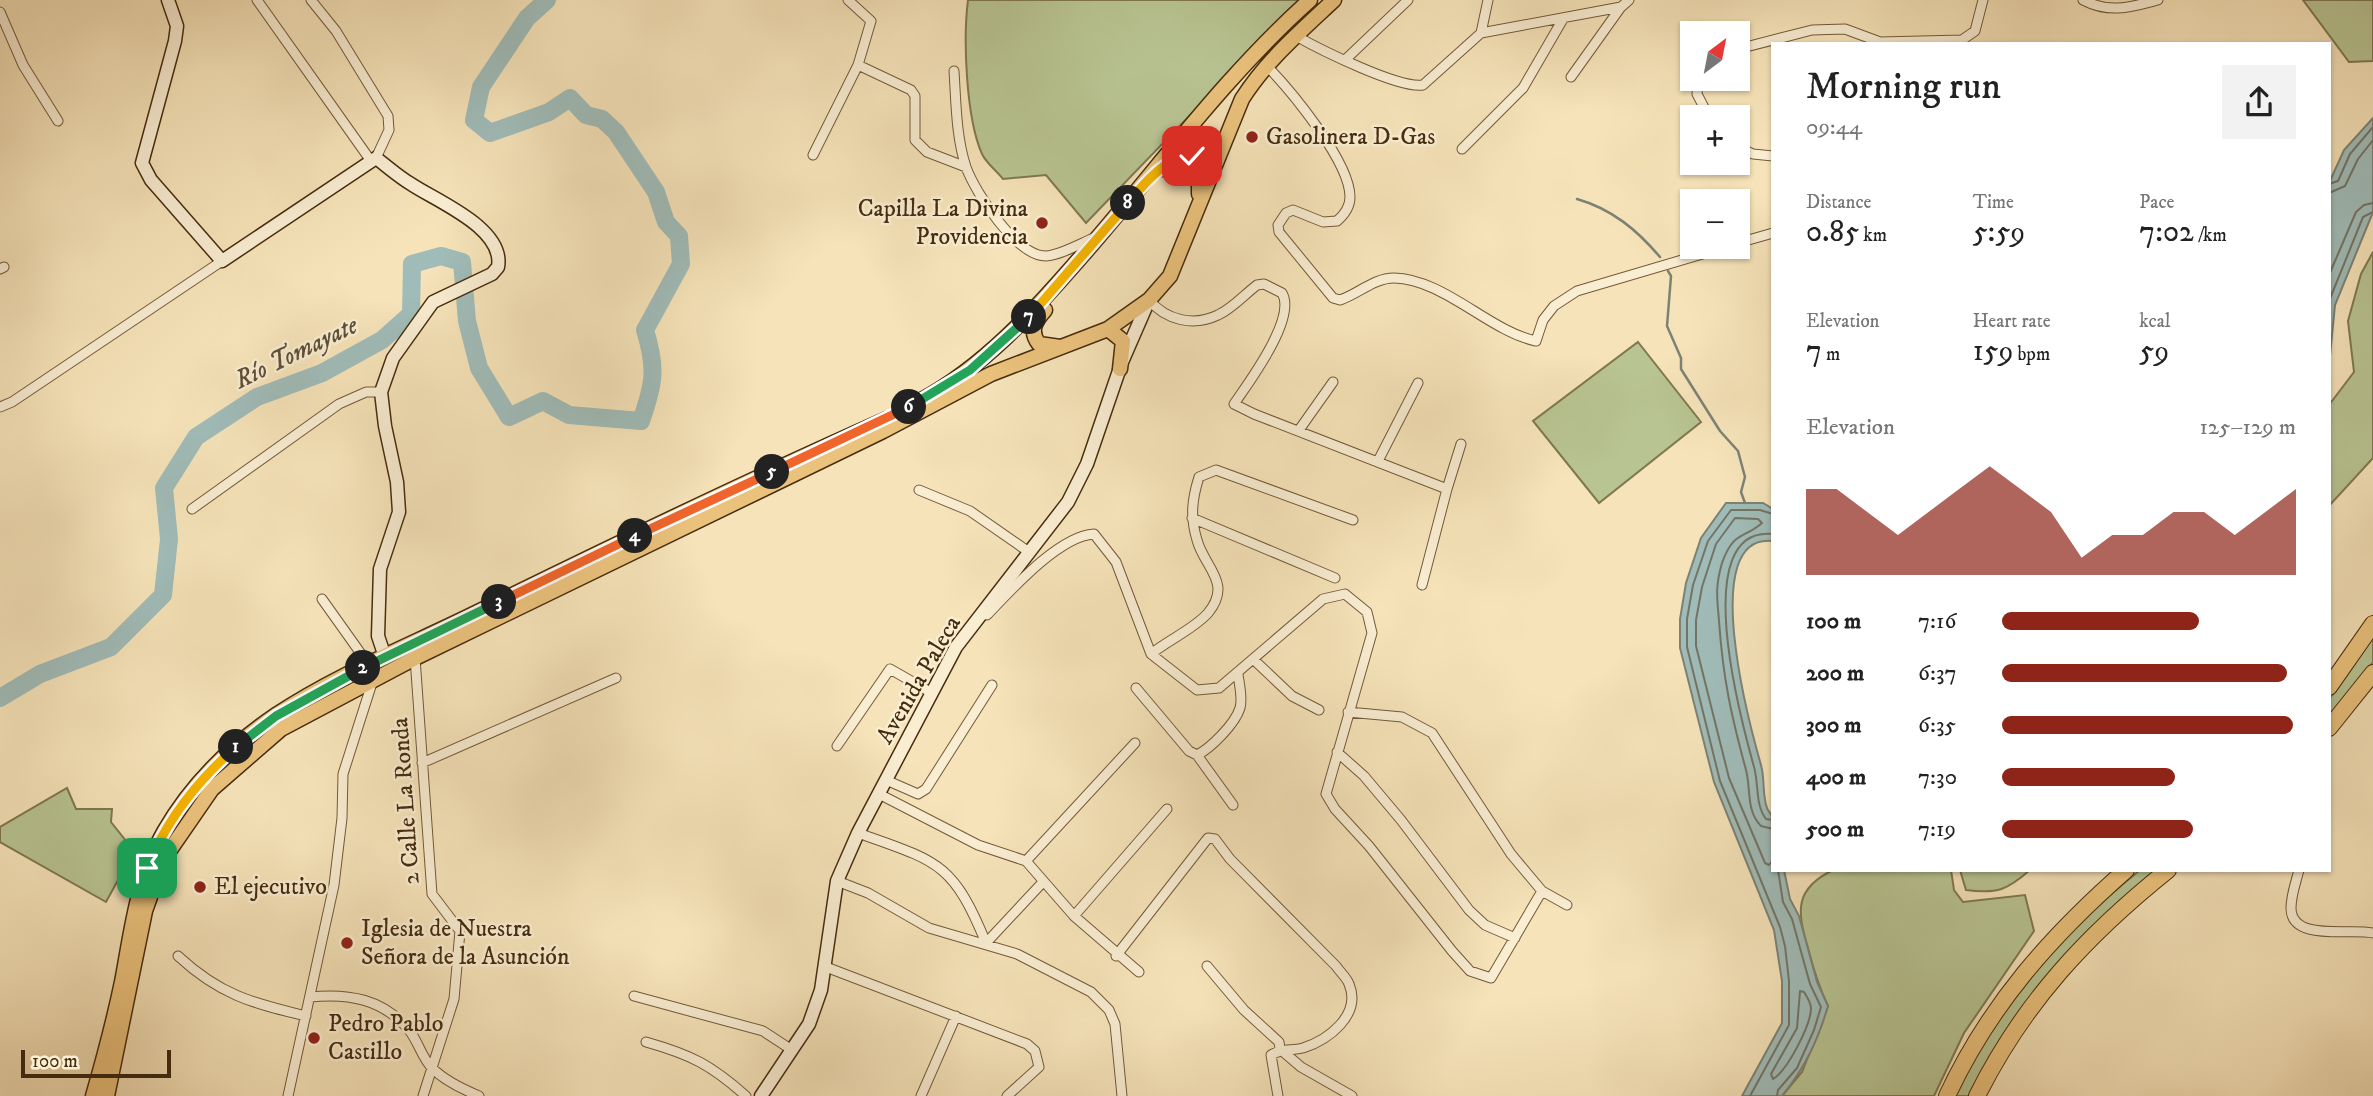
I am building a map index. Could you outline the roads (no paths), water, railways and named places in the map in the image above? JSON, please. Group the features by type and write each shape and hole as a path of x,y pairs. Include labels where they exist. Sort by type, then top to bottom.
{"highway":[{"path":"2331,684 2373,624"},
{"path":"2331,726 2373,673"},
{"path":"1947,1096 1996,1009 2019,977 2041,950 2124,872"},
{"path":"1977,1096 2011,1037 2062,967 2104,923 2166,872"}],"main road":[{"path":"107,1096 145,911 163,860 212,789 272,736 371,672 385,657 565,569 889,418 970,370 1017,329 1101,235 1246,62 1310,0"},
{"path":"93,1096 121,984 135,903 152,856 166,829 209,773 251,734 328,685 415,658 883,431 991,374 1108,330 1149,300 1170,276 1235,114 1254,81 1334,0"},
{"path":"1139,189 1179,157 1192,156 1199,166 1199,206"},
{"path":"1062,347 1040,344 1034,333 1036,321 1092,254 1123,209"},
{"path":"1108,330 1123,341 1120,369"}],"street":[{"path":"168,0 177,26 175,41 142,163 151,180 222,261"},
{"path":"257,0 374,159 478,225 499,262 496,270 488,276 433,302 393,358 381,392 400,512 380,569 378,636 385,657"},
{"path":"0,407 12,402 374,159 389,130 388,116 335,31 311,0"},
{"path":"813,155 858,65 871,21 848,0"},
{"path":"1346,58 1408,0"},
{"path":"1482,33 1488,0"},
{"path":"1750,46 1812,30 1845,29 1880,42 1962,40 1975,31 1983,0"},
{"path":"2083,0 2095,6 2119,10 2158,0"},
{"path":"1296,36 1408,84 1423,85 1482,33 1563,19 1625,3"},
{"path":"1571,77 1625,3"},
{"path":"0,12 23,65 58,121"},
{"path":"1462,149 1523,88 1563,19"},
{"path":"858,65 911,90 915,96 915,141 927,152 966,167"},
{"path":"1268,67 1314,121 1342,171 1350,195 1344,215 1337,221 1324,222 1293,210 1286,213 1278,225 1279,232 1333,298 1340,300 1379,280 1395,278 1447,297 1517,337 1536,341 1543,320 1554,306 1577,291 1685,259"},
{"path":"954,71 957,114 966,167 1003,230 1018,244 1037,255 1048,256 1101,235"},
{"path":"1750,152 1771,156"},
{"path":"1750,240 1771,234"},
{"path":"1149,300 1161,314 1173,319 1188,319 1217,316 1257,285 1264,284 1282,293 1285,306 1269,355 1234,404 1447,489"},
{"name":"Avenida Paleca","path":"761,1096 809,1024 826,967 837,881 858,833 956,647 1068,502 1087,464 1120,369 1149,300"},
{"path":"1299,430 1333,382"},
{"path":"1378,461 1418,383"},
{"path":"192,509 339,404 354,395 381,392"},
{"path":"1422,585 1461,443"},
{"path":"1151,654 1205,616 1214,604 1219,585 1206,556 1197,544 1192,518 1192,500 1199,477 1216,470 1353,520"},
{"path":"919,490 970,511 1029,552"},
{"path":"1192,518 1335,578"},
{"path":"956,647 1057,550 1082,535 1094,534 1116,562 1151,654 1197,690 1219,688 1323,599 1345,594 1367,612 1372,633 1326,794 1335,809 1470,971 1490,978 1542,891"},
{"path":"288,1096 334,885 342,818 343,774 371,672 322,599"},
{"name":"2 Calle La Ronda","path":"415,658 432,894 460,931 454,999 430,1067 423,1096"},
{"path":"1253,659 1292,696 1319,710"},
{"path":"837,746 890,669 932,693"},
{"path":"1197,755 1205,751 1238,712 1241,698 1238,674"},
{"path":"422,763 616,678"},
{"path":"886,780 918,794 926,789 992,685"},
{"path":"1136,688 1189,751 1197,755 1233,805"},
{"path":"1349,712 1402,717 1432,733 1511,854 1542,891 1567,905"},
{"path":"1026,861 1135,743"},
{"path":"1337,752 1364,776 1394,811 1469,910 1485,925 1515,938"},
{"path":"879,794 978,845 1026,861 1074,916 1116,956 1139,972"},
{"path":"1074,916 1167,809"},
{"path":"858,833 921,855 948,874 963,891 986,943"},
{"path":"1116,956 1208,838 1215,839 1230,859 1336,966 1349,984 1352,1001 1348,1016 1338,1027 1322,1040 1299,1049 1280,1049 1271,1055 1278,1096"},
{"path":"2299,872 2291,906 2292,917 2298,925 2316,932 2354,930 2373,933"},
{"path":"837,881 868,893 929,928 960,940 986,943 1017,954 1091,992 1109,1010 1115,1024 1122,1096"},
{"path":"986,943 1043,882"},
{"path":"178,956 204,980 240,999 306,1016"},
{"path":"1207,966 1244,1010 1279,1042 1280,1049 1301,1067 1340,1092 1352,1096"},
{"path":"826,967 1027,1044 1040,1060 1036,1072 1007,1096"},
{"path":"310,998 341,994 370,1000 409,1030 430,1067 457,1087 479,1096"},
{"path":"634,996 763,1031 792,1050"},
{"path":"921,1096 956,1016"},
{"path":"646,1042 711,1065 746,1096"}],"water":[{"path":"2373,118 2373,212 2335,305 2331,346 2331,179 2344,150"},
{"path":"1726,503 1763,503 1771,508 1771,542 1750,547 1737,567 1733,599 1734,636 1740,676 1762,770 1765,803 1771,815 1771,872 1784,872 1790,899 1799,916 1817,982 1828,1006 1810,1053 1782,1096 1742,1096 1782,1023 1782,981 1774,930 1714,782 1680,648 1680,619 1686,583 1701,538"}],"waterway":[{"name":"Río Tomayate","path":"0,698 40,674 111,647 163,595 169,539 164,488 196,437 257,397 322,373 382,340 411,314 412,264 441,256 462,262 467,321 479,368 509,417 543,401 569,415 641,421 652,376 651,355 645,330 681,264 679,236 666,222 656,192 616,132 602,119 586,115 570,98 549,112 490,133 474,120 481,87 527,18 547,0"},
{"path":"1577,199 1613,215 1642,238 1660,257"},
{"path":"1668,271 1671,276 1667,326 1681,358 1681,369 1720,431 1738,451 1745,477 1741,492 1745,503"}],"place":[{"name":"Gasolinera D-Gas","path":"1252,137"},
{"name":"Capilla La Divina Providencia","path":"1042,223"},
{"name":"El ejecutivo","path":"200,887"},
{"name":"Iglesia de Nuestra Señora de la Asunción","path":"347,943"},
{"name":"Pedro Pablo Castillo","path":"314,1038"}]}
